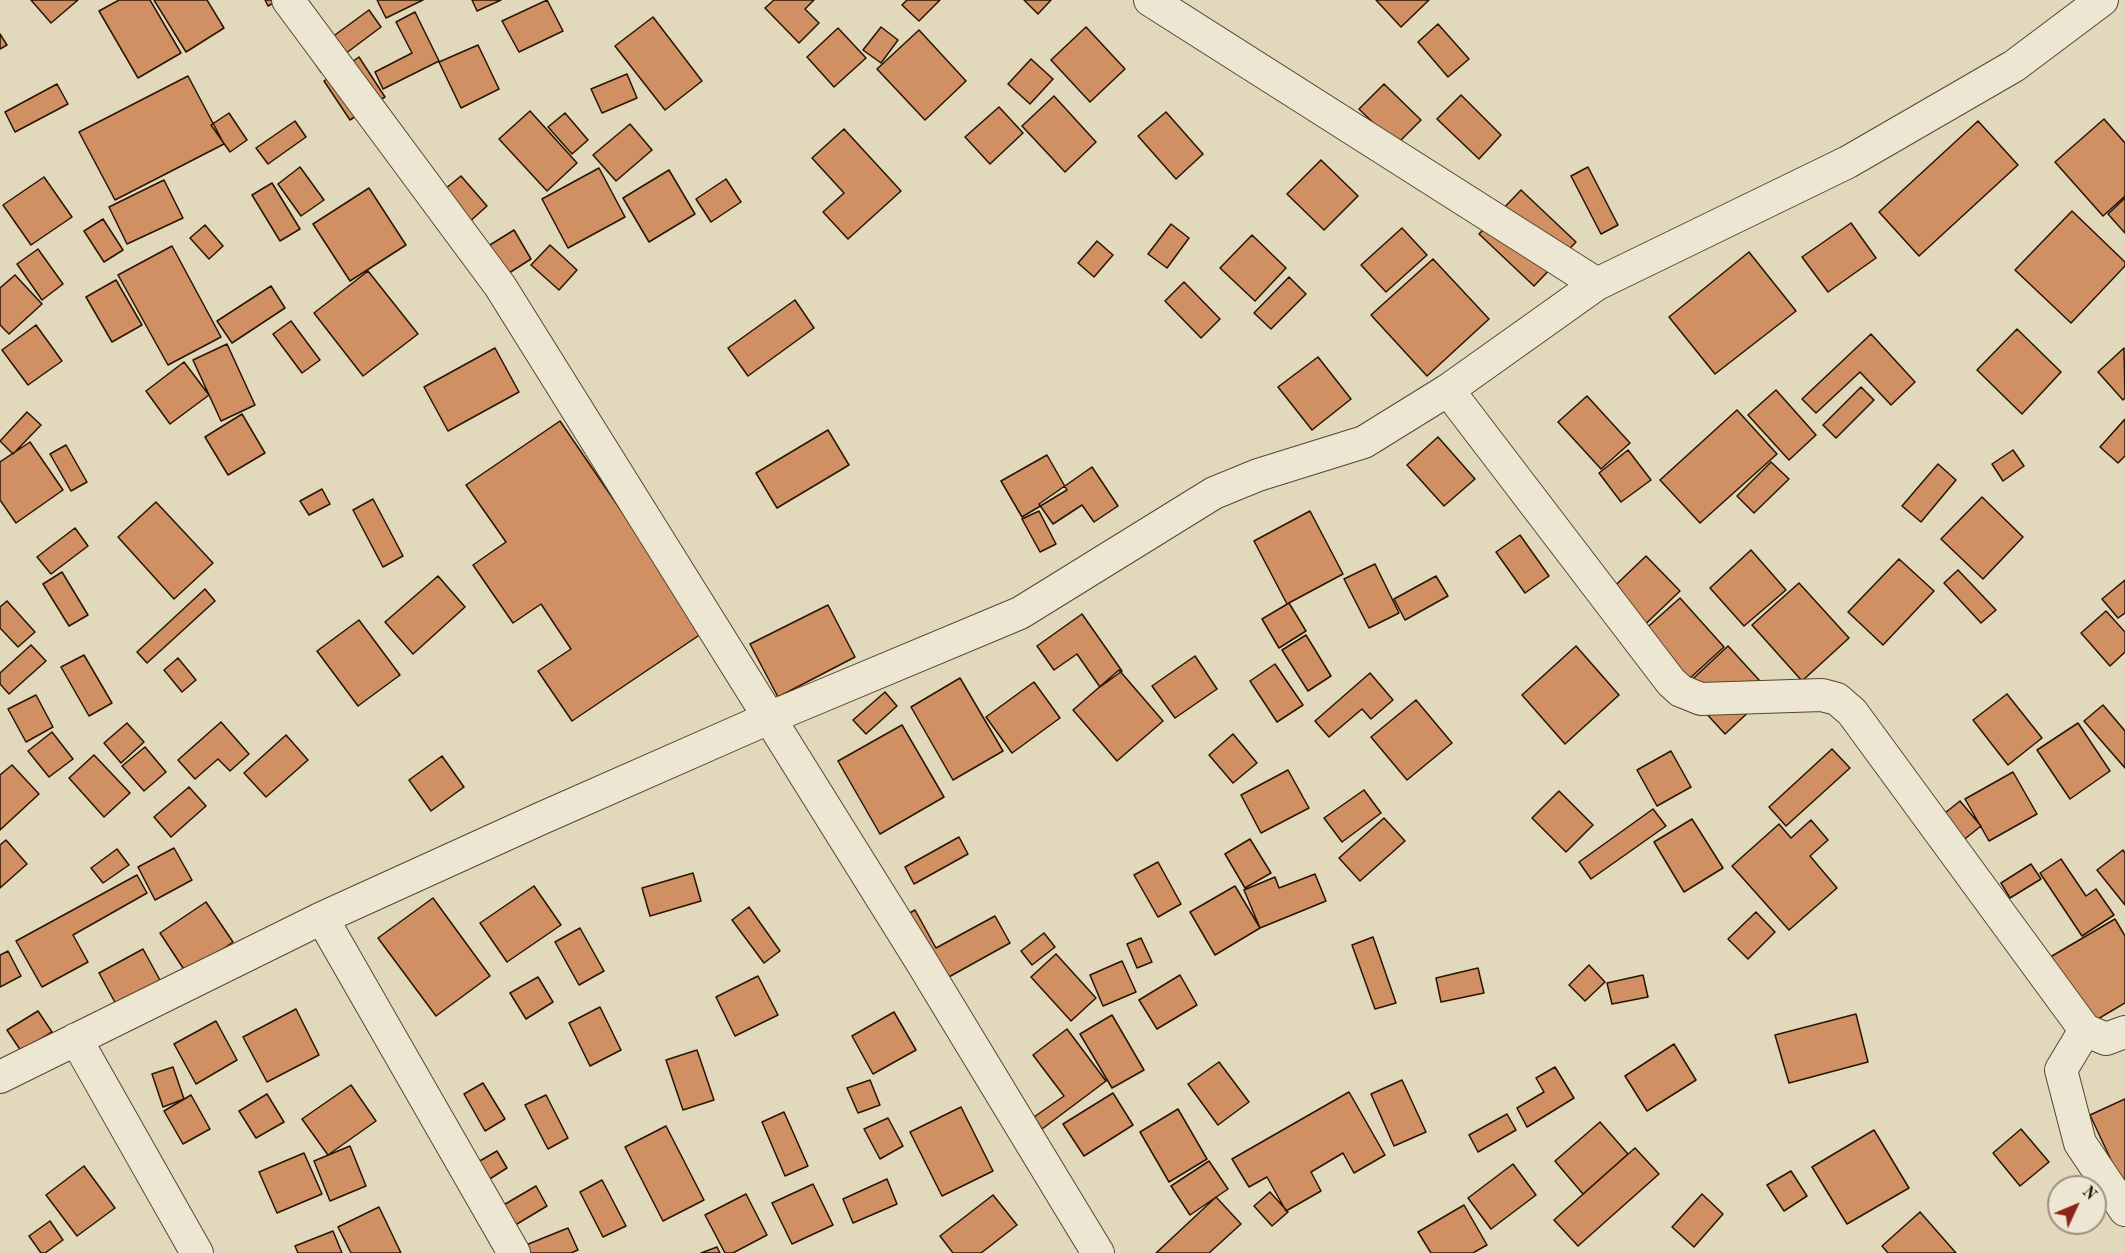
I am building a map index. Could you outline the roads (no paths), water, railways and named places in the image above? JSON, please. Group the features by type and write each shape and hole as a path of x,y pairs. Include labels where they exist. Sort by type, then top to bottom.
{"street":[{"path":"288,0 500,286 921,961 1098,1253"},
{"path":"1150,0 1597,284"},
{"path":"0,1077 322,918 769,718 1020,613 1214,493 1258,475 1364,442 1448,390 1597,284 1848,162 2014,66 2102,0"},
{"path":"1448,390 1671,682 1681,691 1701,699 1822,695 1837,699 1852,712 2085,1030 2106,1039 2125,1032"},
{"path":"322,918 514,1253"},
{"path":"2085,1030 2061,1070 2080,1143 2125,1210"},
{"path":"76,1039 197,1253"}]}
